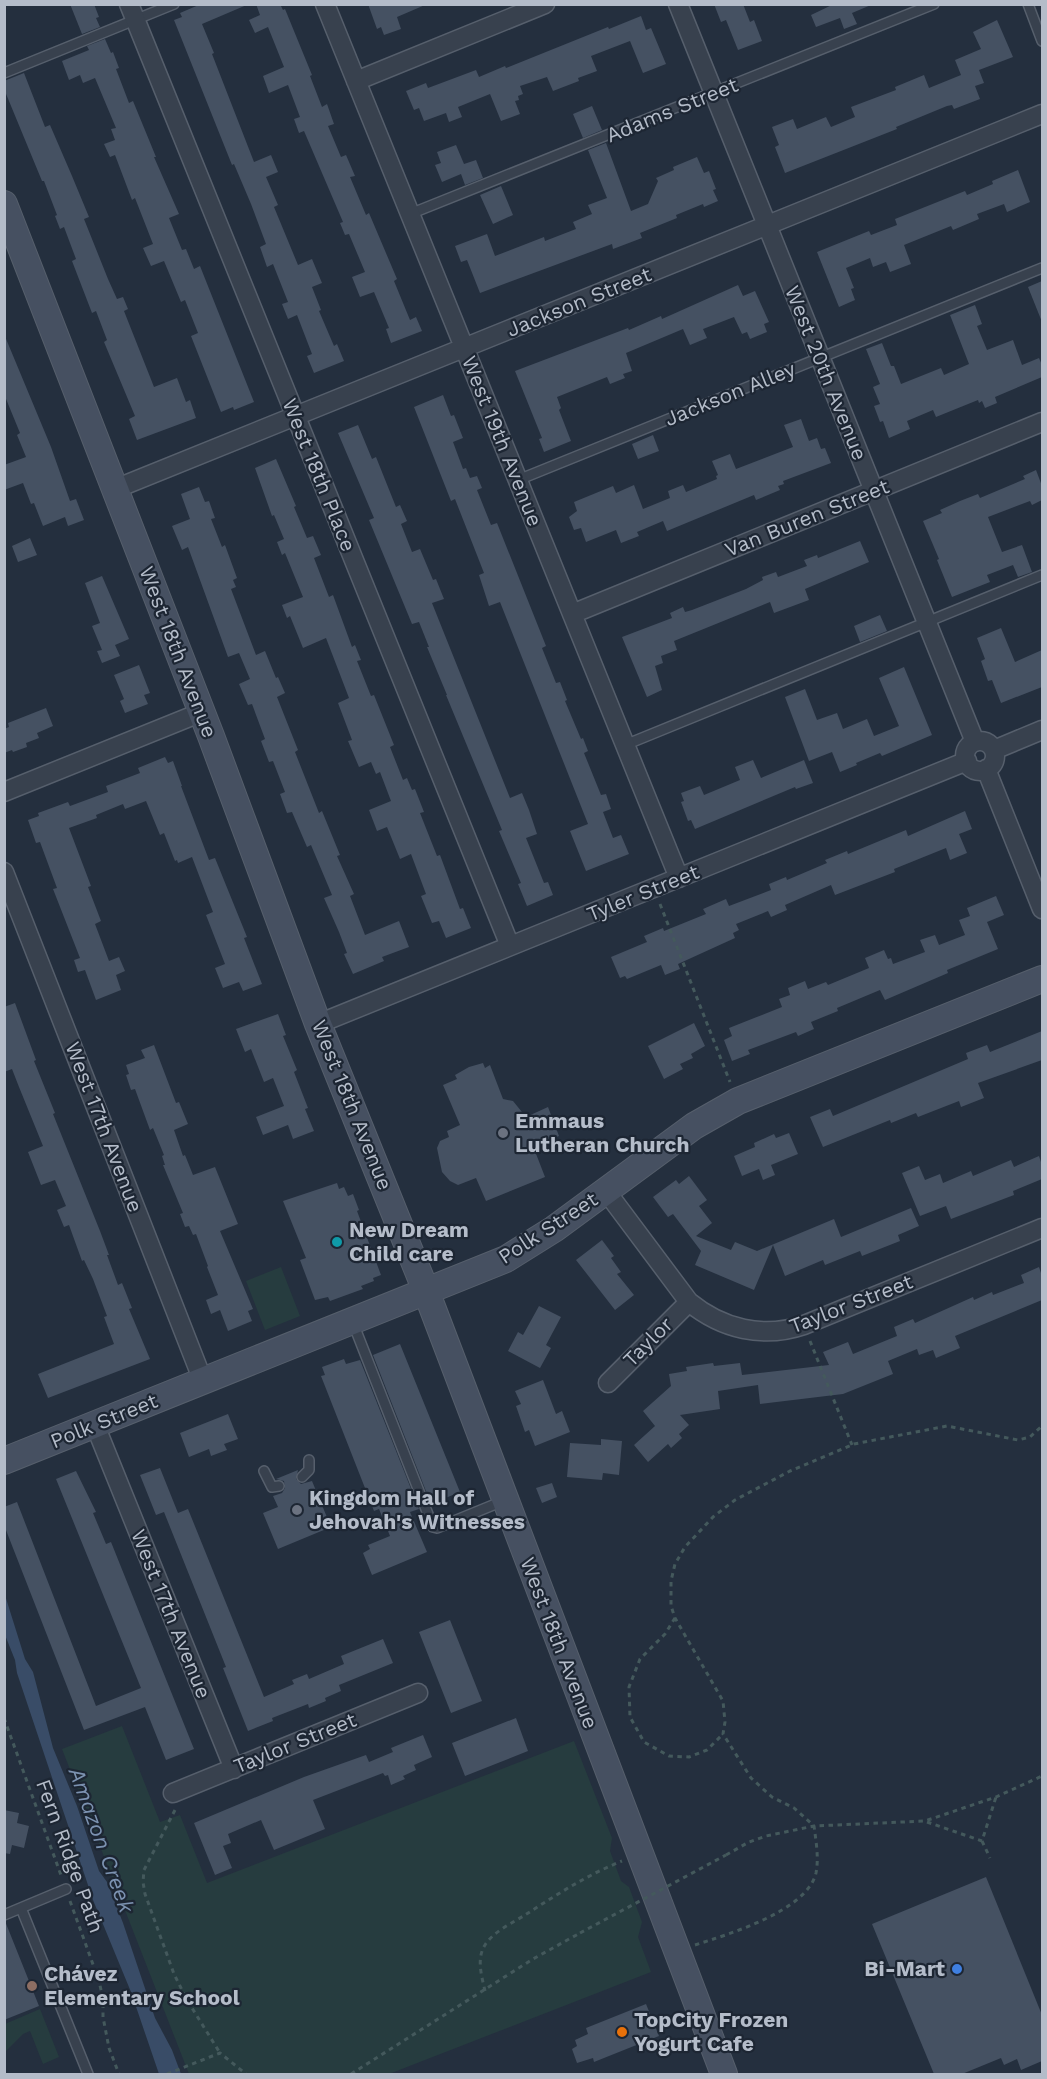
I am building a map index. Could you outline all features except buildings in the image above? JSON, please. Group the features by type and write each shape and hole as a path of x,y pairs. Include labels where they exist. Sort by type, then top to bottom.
{"main road":[{"name":"West 18th Avenue","path":"4,204 202,712 318,1024 426,1291 724,2074"},
{"name":"Polk Street","path":"4,1461 506,1259 554,1229 694,1126 738,1101 1042,979"}],"street":[{"name":"West 19th Avenue","path":"325,4 679,878"},
{"path":"356,81 545,4"},
{"name":"West 20th Avenue","path":"678,4 975,742"},
{"name":"West 18th Place","path":"132,13 510,946"},
{"name":"Jackson Street","path":"115,489 1042,114"},
{"name":"Van Buren Street","path":"572,614 1042,422"},
{"path":"4,792 202,712"},
{"path":"994,750 1042,730"},
{"path":"975,742 986,742 994,750 994,761 986,769 974,769 967,761 967,751 975,742"},
{"name":"Tyler Street","path":"318,1024 967,761"},
{"path":"986,769 1042,909"},
{"name":"West 17th Avenue","path":"4,872 203,1381"},
{"name":"Taylor Street","path":"606,1191 689,1302 713,1319 751,1331 779,1332 804,1325 1042,1228"},
{"name":"Taylor","path":"608,1383 689,1302"},
{"name":"West 17th Avenue","path":"95,1425 234,1769"},
{"name":"Taylor Street","path":"173,1793 418,1693"}],"lane":[{"path":"4,73 132,13 174,4"},
{"name":"Adams Street","path":"410,214 934,4"},
{"path":"1028,4 1042,41"},
{"name":"Jackson Alley","path":"518,480 1042,268"},
{"path":"625,745 1042,575"},
{"path":"352,1321 433,1527 437,1528 505,1500"},
{"path":"302,1478 309,1470 309,1460"},
{"path":"264,1470 272,1487 279,1486"},
{"path":"4,1915 66,1889"},
{"path":"21,1908 88,2074"}],"path":[{"path":"654,888 738,1101"},
{"path":"804,1325 852,1445"},
{"path":"675,1618 665,1634 640,1659 628,1687 630,1717 644,1742 669,1756 689,1757 707,1750 723,1734 725,1722 723,1701 675,1618 671,1606 671,1581 675,1564 685,1547 713,1517 735,1500 781,1476 852,1445 947,1426 1018,1440 1030,1437 1042,1426"},
{"name":"Fern Ridge Path","path":"4,1718 99,1981 104,1999 103,2017 109,2048 119,2074"},
{"path":"677,1952 771,1916 792,1904 816,1875 818,1860 814,1826 794,1808 772,1797 751,1778 723,1734"},
{"path":"351,2074 533,1959 749,1842 814,1826 925,1821 996,1797 1042,1776"},
{"path":"173,1793 176,1809 144,1870 145,1894 174,1974 187,2000 220,2053 246,2074"},
{"path":"990,1858 982,1841 996,1797"},
{"path":"925,1821 982,1841"},
{"path":"485,1990 480,1960 484,1946 494,1935 592,1874 639,1854"},
{"path":"167,2074 220,2053"}],"green space":[{"path":"281,1267 300,1316 265,1330 246,1281"},
{"path":"122,1726 160,1822 180,1815 207,1883 574,1741 612,1838 610,1851 621,1881 629,1887 642,1922 638,1937 651,1972 389,2074 189,2074 62,1749"},
{"path":"40,2009 59,2057 43,2064 30,2031 23,2034 5,2052 5,2024"}],"water":[{"path":"4,1592 25,1659 33,1672 53,1748 77,1806 99,1871 107,1882 123,1923 155,2018 172,2050 181,2074 159,2074 131,1992 93,1900 5,1635"}],"place":[{"name":"Emmaus Lutheran Church","path":"503,1133"},
{"name":"New Dream Child care","path":"337,1242"},
{"name":"Kingdom Hall of Jehovah's Witnesses","path":"297,1510"},
{"name":"Bi-Mart","path":"957,1969"},
{"name":"Chávez Elementary School","path":"32,1986"},
{"name":"TopCity Frozen Yogurt Cafe","path":"622,2032"}],"water label":[{"name":"Amazon Creek","path":"102,1840"}]}
